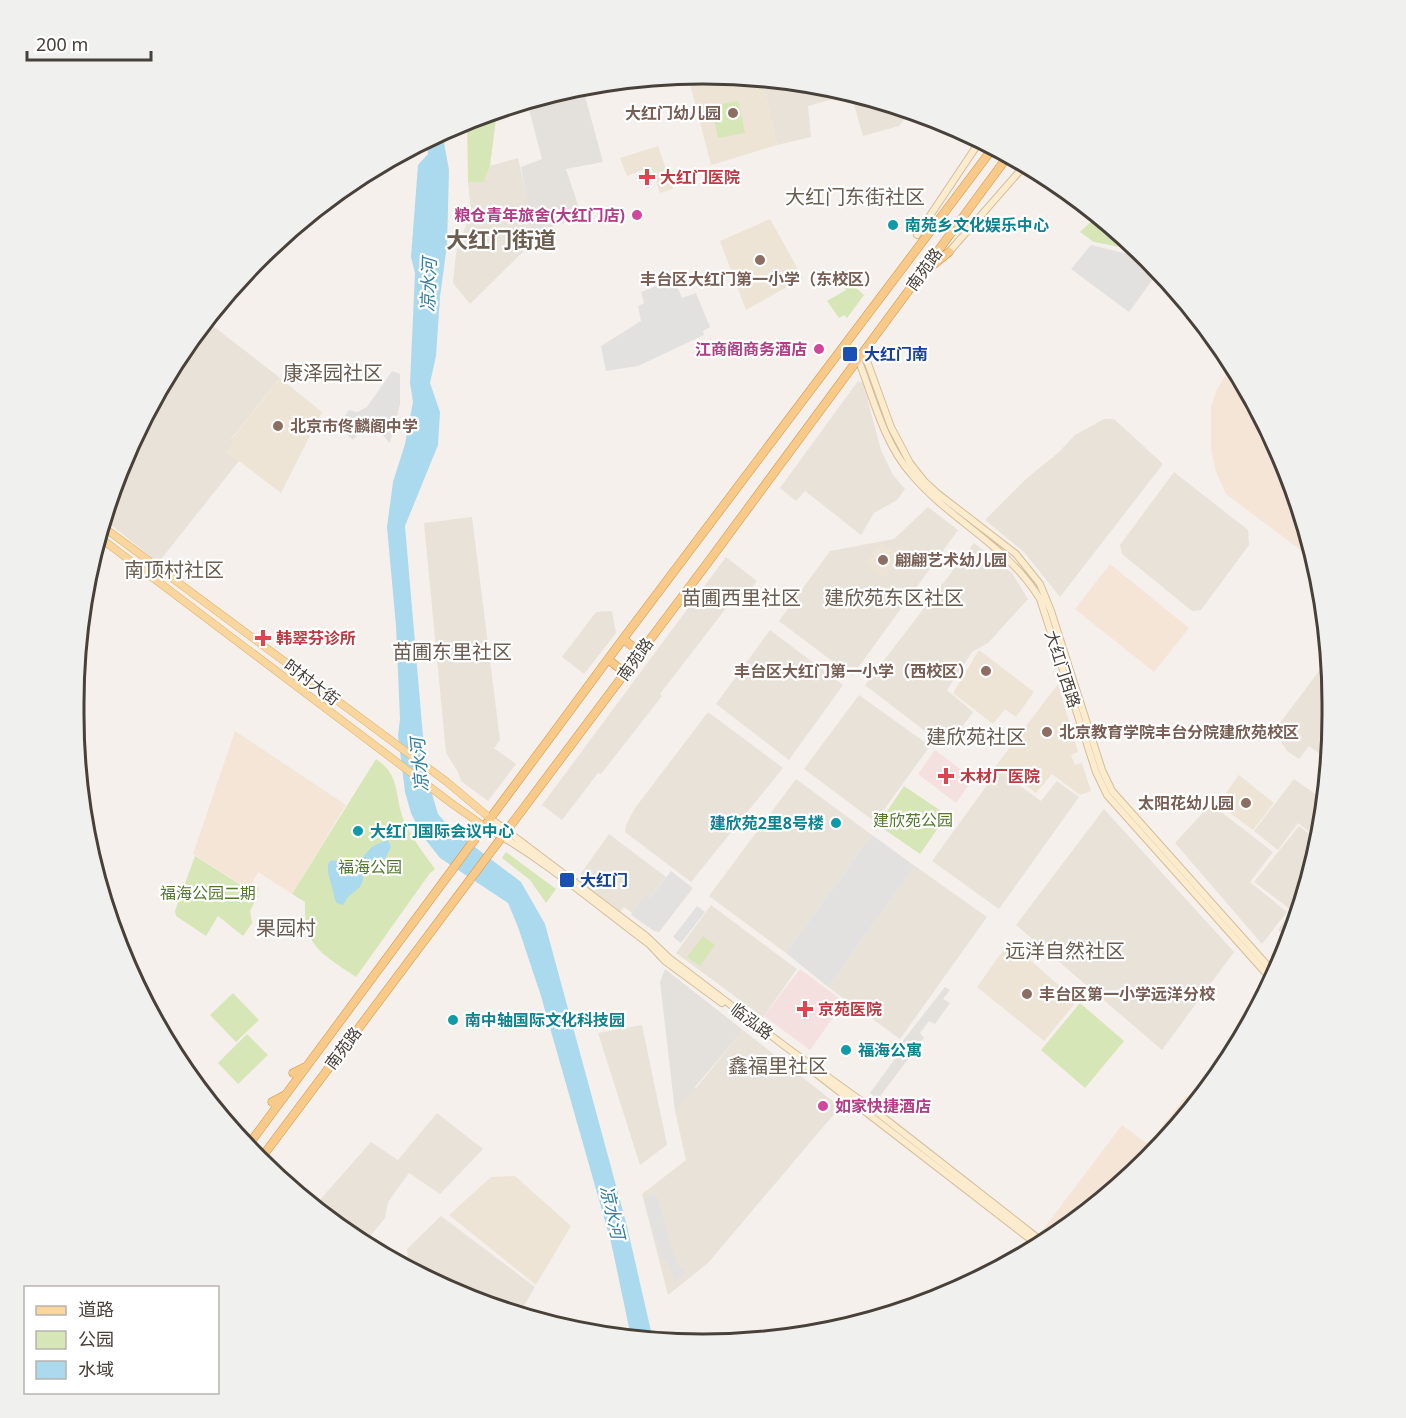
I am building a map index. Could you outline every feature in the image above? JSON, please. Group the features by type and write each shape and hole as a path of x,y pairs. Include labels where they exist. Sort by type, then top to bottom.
{"highway":[{"name":"南苑路","path":"253,1139 409,928 420,907 452,870 476,838 482,825 491,819 623,639 988,154"},
{"name":"南苑路","path":"265,1153 430,932 455,905 467,882 625,673 1004,162"},
{"path":"918,276 949,252"},
{"path":"623,639 640,652"},
{"path":"609,660 625,673"},
{"path":"430,932 444,926"},
{"path":"400,929 409,928"},
{"path":"293,1073 307,1067"},
{"path":"272,1102 286,1095"}],"main road":[{"path":"917,235 976,147"},
{"path":"949,252 1019,171"},
{"name":"大红门西路","path":"860,357 867,361 891,427 907,459 937,493 976,525 1016,551 1046,596 1102,770 1112,791 1268,967"},
{"name":"大红门西路","path":"860,357 885,429 902,463 924,488 1010,560 1024,574 1040,599 1096,772 1107,795 1265,973"},
{"name":"时村大街","path":"109,531 447,782 491,819"},
{"name":"时村大街","path":"105,542 482,825"},
{"name":"临泓路","path":"491,819 532,856 649,944 665,961 784,1049 1031,1240"},
{"name":"临泓路","path":"482,825 504,833 646,936 669,958 786,1047 874,1110 1036,1237"}],"shaded area":[{"name":"大红门幼儿园","path":"690,84 764,87 777,145 711,165"},
{"path":"764,87 835,99 808,106 811,137 777,145"},
{"path":"585,95 603,162 566,169 582,217 533,233 521,167 542,159 529,109"},
{"path":"854,103 905,118 899,126 863,136"},
{"path":"658,146 673,189 660,193 651,167 627,176 620,158"},
{"path":"518,158 536,239 470,304 453,283 456,253 471,211 468,182 484,182 490,166"},
{"name":"丰台区大红门第一小学（东校区）","path":"770,219 803,278 746,310 720,241"},
{"path":"1091,245 1129,254 1153,279 1129,312 1071,269"},
{"path":"674,279 682,298 696,293 710,327 703,331 704,335 638,366 606,371 601,346 641,321 638,306 644,303 641,292"},
{"path":"213,326 280,378 231,439 234,442 227,452 239,461 158,563 111,524 131,466 148,429 167,393"},
{"path":"392,371 400,374 400,404 390,443 370,422 353,440 338,426 349,410 357,412 367,407"},
{"path":"1226,373 1258,429 1275,466 1303,552 1226,494 1216,472 1211,448 1211,407 1217,389"},
{"name":"北京市佟麟阁中学","path":"280,378 322,412 281,493 226,451 234,442 231,440"},
{"path":"858,381 863,383 881,450 893,475 905,489 897,500 874,513 861,535 805,491 796,501 780,488"},
{"path":"1104,419 1114,419 1163,464 1060,597 1024,552 985,520 1075,435"},
{"path":"1174,472 1248,530 1249,545 1201,610 1192,611 1122,554 1120,545"},
{"path":"928,507 958,530 852,676 779,621 830,551 894,539"},
{"path":"472,517 500,740 494,748 516,764 488,801 461,781 446,753 424,523"},
{"name":"翩翩艺术幼儿园","path":"882,543 900,557 885,578 866,563"},
{"path":"974,543 1012,573 1028,599 988,643 972,652 947,690 973,712 947,748 865,685"},
{"path":"726,557 757,581 744,598 737,594 660,694 662,696 562,820 542,805"},
{"path":"1110,564 1189,628 1154,672 1075,609"},
{"path":"612,611 616,633 584,674 562,657 596,612"},
{"path":"770,630 843,685 789,760 716,704"},
{"name":"丰台区大红门第一小学（西校区）","path":"979,650 1034,692 1016,717 1005,709 993,724 953,693"},
{"path":"1321,668 1321,755 1309,746 1299,759 1287,751 1274,731"},
{"name":"北京教育学院丰台分院建欣苑校区","path":"1058,684 1078,752 1071,755 1075,765 1082,763 1091,791 1080,795 1052,774 1036,793 1015,777 1011,782 995,767"},
{"path":"859,695 930,746 875,822 804,769"},
{"path":"708,712 783,768 691,882 625,832 635,808"},
{"path":"235,731 346,805 292,894 258,872 252,883 260,888 256,894 193,854"},
{"name":"木材厂医院","path":"935,750 973,779 956,803 918,774"},
{"path":"998,770 1041,801 1057,781 1079,797 999,909 932,861"},
{"name":"太阳花幼儿园","path":"1239,775 1274,803 1253,830 1218,804"},
{"path":"796,779 872,835 786,953 709,896"},
{"path":"1294,779 1317,795 1311,833 1298,823 1278,850 1254,831"},
{"path":"1211,804 1273,852 1250,882 1287,912 1262,944 1175,843"},
{"path":"1104,809 1234,952 1162,1050 1016,925"},
{"path":"1299,826 1310,835 1290,910 1254,882"},
{"path":"609,834 666,877 636,916 624,907 620,912 577,879"},
{"path":"872,835 915,866 828,987 786,953"},
{"path":"915,866 987,917 900,1039 828,987"},
{"path":"671,871 693,888 659,932 654,931 631,915 646,895 650,898"},
{"path":"711,905 797,969 763,1017 676,953"},
{"path":"697,906 705,912 681,943 673,937"},
{"path":"1290,912 1282,933 1278,930"},
{"name":"丰台区第一小学远洋分校","path":"1009,942 1077,1001 1044,1041 977,987"},
{"path":"665,969 743,1030 675,1111 660,982"},
{"name":"京苑医院","path":"800,969 844,1002 810,1050 764,1016"},
{"path":"945,987 950,990 943,999 950,1003 935,1024 929,1021 920,1033 924,1038 878,1099 870,1093 902,1049 901,1043"},
{"path":"642,1025 667,1145 640,1165 598,1033"},
{"path":"743,1030 840,1107 708,1263 668,1295 642,1194 686,1160 675,1111"},
{"path":"1186,1096 1189,1098 1168,1123 1154,1137"},
{"path":"437,1113 483,1149 440,1194 409,1173 388,1202 385,1218 370,1237 319,1200 371,1142 398,1160"},
{"path":"1122,1125 1149,1145 1080,1206 1047,1230 1042,1231"},
{"path":"515,1176 571,1226 536,1285 449,1215 491,1177"},
{"path":"656,1194 676,1262 685,1273 675,1283 667,1262 661,1258 644,1199"},
{"path":"441,1216 535,1287 523,1307 466,1287 429,1270 408,1259 407,1249"}],"green space":[{"path":"738,101 745,133 718,138 711,106"},
{"path":"496,120 490,166 484,182 468,182 467,131"},
{"path":"1091,221 1121,247 1094,242 1080,232"},
{"path":"850,272 856,288 864,295 847,318 844,315 839,318 827,301 846,290 839,277"},
{"name":"福海公园","path":"376,759 390,772 404,821 414,840 435,869 356,977 317,948 307,929 305,902 292,894"},
{"name":"建欣苑公园","path":"904,786 947,815 920,854 878,825"},
{"path":"506,852 556,889 546,903 530,880 502,858"},
{"name":"福海公园二期","path":"195,856 258,896 250,911 252,923 243,936 218,916 206,936 176,916 175,911"},
{"path":"703,936 715,945 700,966 687,957"},
{"path":"233,993 259,1020 236,1042 210,1015"},
{"path":"1080,1003 1124,1041 1085,1088 1041,1050"},
{"path":"247,1034 268,1055 238,1084 218,1063"}],"water":[{"name":"凉水河","path":"444,141 449,170 447,245 440,297 436,356 430,383 440,412 438,445 405,526 425,760 430,787 438,814 450,828 521,882 545,924 627,1226 651,1332 629,1330 611,1242 541,996 508,903 440,858 421,834 411,813 405,792 398,735 400,719 396,626 387,527 393,482 405,444 413,402 410,383 415,273 411,257 418,165 428,154 428,149"},
{"path":"388,840 391,847 385,859 362,869 363,880 360,887 348,897 343,905 336,903 328,872 330,862 332,860 340,862 352,868 372,847"}],"place":[{"name":"大红门幼儿园","path":"733,113"},
{"name":"大红门医院","path":"647,177"},
{"name":"粮仓青年旅舍(大红门店)","path":"637,215"},
{"name":"南苑乡文化娱乐中心","path":"893,225"},
{"name":"丰台区大红门第一小学（东校区）","path":"760,260"},
{"name":"江商阁商务酒店","path":"819,349"},
{"name":"大红门南","path":"850,354"},
{"name":"北京市佟麟阁中学","path":"278,426"},
{"name":"翩翩艺术幼儿园","path":"883,560"},
{"name":"韩翠芬诊所","path":"263,638"},
{"name":"丰台区大红门第一小学（西校区）","path":"986,671"},
{"name":"北京教育学院丰台分院建欣苑校区","path":"1047,732"},
{"name":"木材厂医院","path":"946,776"},
{"name":"太阳花幼儿园","path":"1246,803"},
{"name":"建欣苑2里8号楼","path":"836,823"},
{"name":"大红门国际会议中心","path":"358,831"},
{"name":"大红门","path":"567,880"},
{"name":"丰台区第一小学远洋分校","path":"1027,994"},
{"name":"京苑医院","path":"805,1009"},
{"name":"南中轴国际文化科技园","path":"453,1020"},
{"name":"福海公寓","path":"846,1050"},
{"name":"如家快捷酒店","path":"823,1106"}],"district":[{"name":"大红门东街社区","path":"855,196"},
{"name":"大红门街道","path":"501,239"},
{"name":"康泽园社区","path":"333,372"},
{"name":"南顶村社区","path":"174,569"},
{"name":"苗圃西里社区","path":"741,597"},
{"name":"建欣苑东区社区","path":"894,597"},
{"name":"苗圃东里社区","path":"452,651"},
{"name":"建欣苑社区","path":"976,736"},
{"name":"果园村","path":"286,927"},
{"name":"远洋自然社区","path":"1065,950"},
{"name":"鑫福里社区","path":"778,1065"}]}
